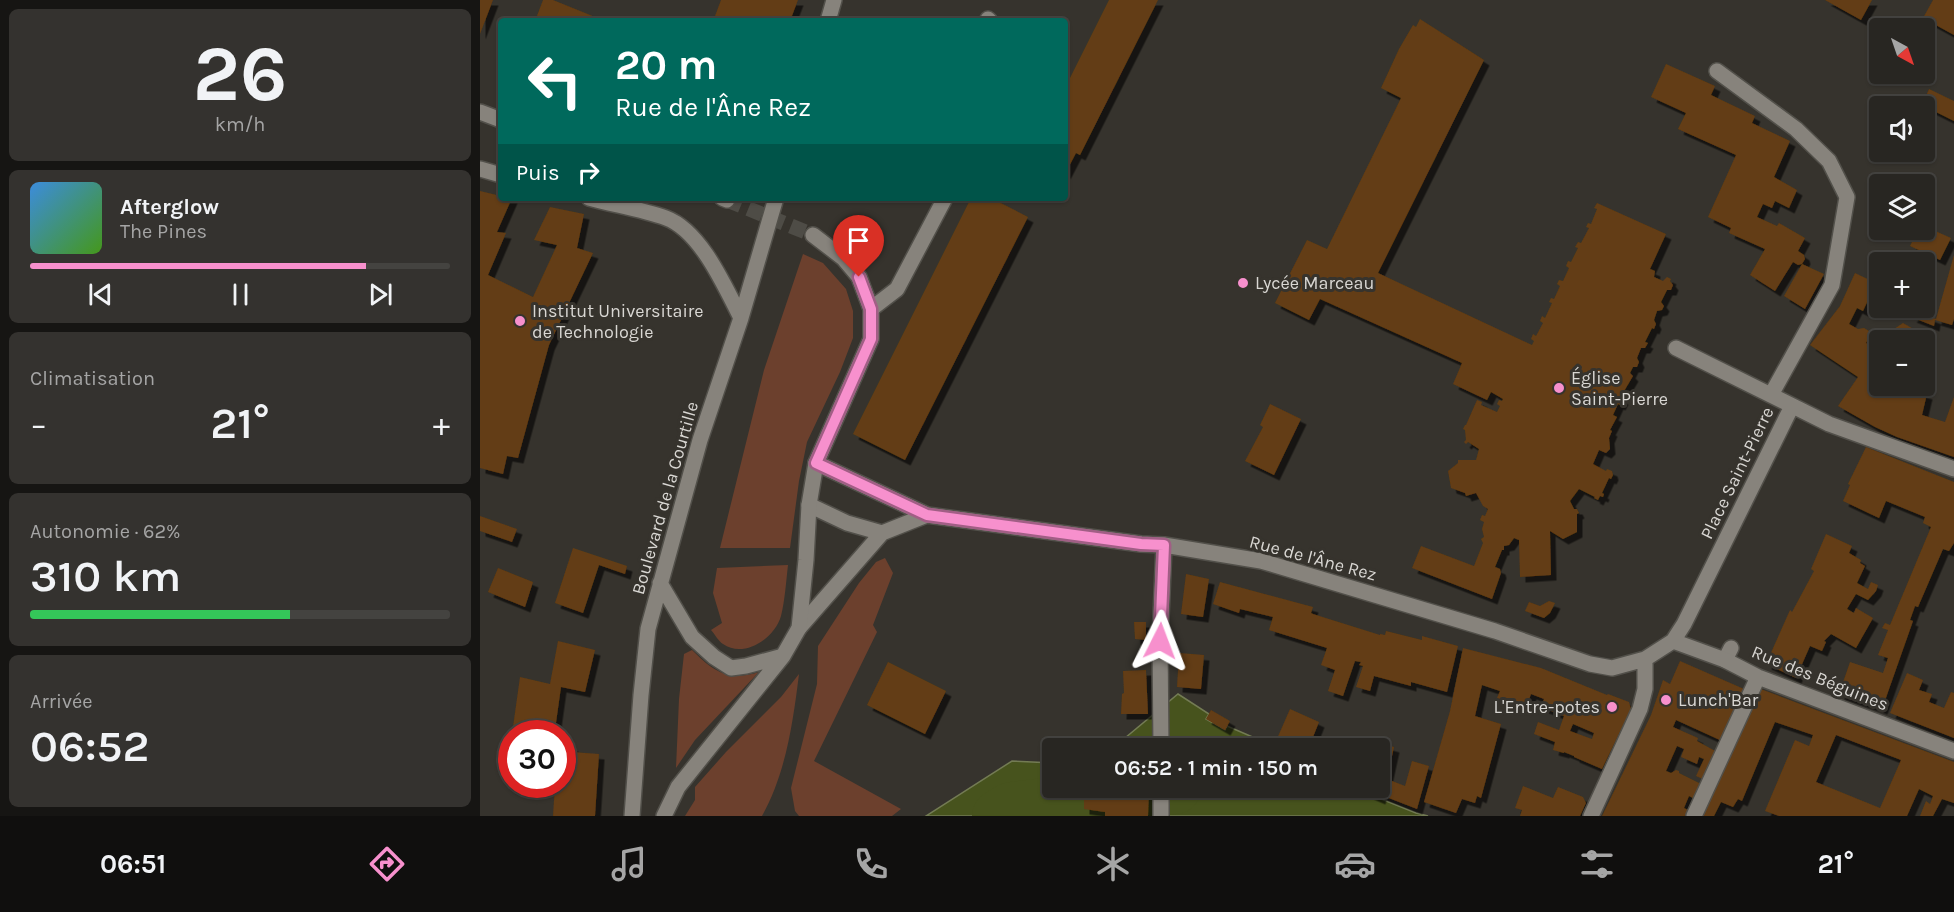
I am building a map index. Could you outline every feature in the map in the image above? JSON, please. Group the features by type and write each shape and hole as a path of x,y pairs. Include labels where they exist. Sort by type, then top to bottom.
{"street":[{"path":"829,18 834,0"},
{"path":"1717,71 1796,129 1829,161 1847,197 1832,285 1771,395"},
{"path":"480,112 498,119"},
{"path":"480,169 498,174"},
{"path":"600,201 668,219 690,234 721,280 741,318"},
{"name":"Boulevard de la Courtille","path":"632,816 648,629 700,440 741,318 775,201"},
{"path":"871,309 897,289 943,201"},
{"path":"664,816 678,787 783,656 799,628 809,505 816,463 871,339 871,309 859,277 843,258 813,235"},
{"name":"Place Saint-Pierre","path":"1673,641 1684,624 1792,406 1676,348"},
{"path":"1792,406 1829,424 1954,469"},
{"name":"Rue de l'Âne Rez","path":"816,463 927,515 1141,544 1164,545 1261,561 1495,630 1590,664 1612,668 1645,659 1673,641"},
{"path":"809,505 847,523 882,533"},
{"name":"Rue de l'Âne Rez","path":"799,628 882,533 927,515"},
{"path":"1161,738 1160,641 1164,545"},
{"path":"660,583 692,637 714,657 731,668 783,656"},
{"name":"Rue des Béguines","path":"1673,641 1728,654 1758,677 1954,751"},
{"path":"1591,816 1640,709 1645,689 1645,659"},
{"path":"1695,816 1758,677"},
{"path":"1161,798 1161,816"}],"shaded area":[{"path":"803,254 823,263 846,289 853,311 853,338 840,372 807,442 790,548 720,548 764,370"},
{"path":"885,558 893,573 873,625 877,632 814,761 901,809 892,816 799,816 795,811 791,788 817,684 818,646 859,583 876,562"},
{"path":"788,565 781,616 772,632 758,644 749,648 731,648 721,643 711,630 722,623 713,593 717,568"},
{"path":"692,650 707,664 722,673 738,676 759,672 695,740 676,768 679,699 684,654"},
{"path":"799,674 783,765 762,816 685,816 695,800 695,787 781,697"},
{"path":"1178,694 1209,714 1206,719 1225,730 1227,726 1255,738 1125,738"},
{"path":"1012,761 1042,762 1042,798 1073,798 1062,806 1104,812 1102,798 1379,798 1428,816 926,816"}],"building":[{"path":"480,0 493,0 480,34"},
{"path":"543,0 553,0 598,18 536,18"},
{"path":"721,0 798,0 791,18 720,18 715,16"},
{"path":"1109,0 1158,0 1080,155 1076,153 1068,168 1068,82"},
{"path":"1825,0 1872,0 1861,20"},
{"path":"1933,0 1954,0 1954,35 1935,25 1935,18 1923,18"},
{"path":"1420,19 1484,60 1378,273 1532,345 1533,334 1536,336 1543,323 1540,321 1542,316 1545,318 1552,303 1549,302 1551,298 1554,299 1560,286 1557,284 1559,280 1563,281 1569,268 1566,266 1568,261 1571,262 1578,248 1575,247 1578,242 1581,243 1589,228 1586,227 1588,223 1591,224 1597,203 1666,234 1650,269 1655,271 1654,277 1663,281 1667,277 1671,279 1673,285 1671,290 1667,290 1661,302 1664,306 1662,310 1657,311 1654,329 1652,328 1645,342 1648,343 1645,348 1641,348 1637,358 1639,362 1637,367 1633,367 1630,373 1633,376 1613,415 1617,417 1610,430 1612,431 1609,438 1610,449 1606,453 1599,450 1593,464 1606,471 1607,469 1612,471 1613,475 1611,479 1609,478 1602,493 1603,497 1600,496 1598,500 1579,489 1570,501 1579,513 1577,514 1577,532 1563,539 1550,531 1551,575 1520,577 1519,540 1514,538 1509,545 1504,546 1495,567 1500,569 1501,573 1492,599 1412,568 1421,546 1474,566 1483,543 1481,539 1484,537 1482,529 1484,522 1480,520 1488,509 1483,506 1476,493 1466,496 1465,493 1451,488 1448,471 1458,463 1458,460 1476,460 1479,449 1464,442 1466,440 1463,429 1477,400 1482,402 1481,405 1497,412 1500,406 1497,404 1503,399 1491,392 1487,400 1453,384 1462,363 1320,299 1309,320 1275,303 1307,240 1327,249 1401,98 1381,88 1399,49 1413,25 1416,27"},
{"path":"1666,64 1715,86 1711,95 1755,116 1752,123 1790,141 1774,177 1797,190 1789,208 1775,201 1772,208 1763,204 1757,217 1777,226 1779,223 1805,238 1798,251 1804,255 1805,259 1802,264 1798,265 1793,262 1775,291 1750,275 1765,249 1729,233 1731,228 1708,217 1736,155 1678,129 1686,113 1651,97"},
{"path":"1929,89 1954,101 1954,121 1935,112 1935,96 1926,96"},
{"name":"Institut Universitaire de Technologie","path":"480,191 498,195 498,201 511,201 497,232 506,233 488,275 533,297 557,245 534,240 550,207 584,214 577,248 593,253 549,345 518,458 507,456 503,474 480,468"},
{"path":"970,201 997,201 1028,217 905,460 853,434"},
{"path":"1935,231 1951,238 1940,260 1935,258 1935,252 1923,252 1910,246 1913,240 1935,240"},
{"path":"1954,255 1954,319 1952,325 1935,320 1934,326 1914,318 1936,319"},
{"path":"1802,264 1824,274 1805,309 1784,296"},
{"path":"1855,273 1869,280 1869,298 1863,311 1857,308 1849,324 1869,331 1866,343 1869,345 1869,396 1900,398 1901,396 1927,396 1922,415 1945,422 1954,397 1954,457 1897,437 1838,406 1858,377 1810,345 1840,306"},
{"path":"1903,323 1915,330 1892,330"},
{"path":"1270,404 1301,419 1274,475 1245,461 1263,427 1260,425"},
{"path":"1866,447 1954,482 1954,543 1949,551 1943,549 1918,607 1915,606 1910,620 1913,621 1882,709 1839,694 1850,662 1883,673 1888,658 1878,655 1888,630 1882,628 1885,623 1890,625 1931,527 1923,523 1925,517 1886,501 1879,518 1843,501 1850,485 1848,484"},
{"path":"480,516 517,529 512,542 480,531"},
{"path":"1826,534 1852,546 1849,553 1861,560 1860,563 1865,566 1857,583 1868,589 1871,582 1878,585 1868,600 1856,594 1847,609 1854,613 1856,608 1873,618 1856,648 1831,634 1824,641 1826,642 1822,651 1810,646 1796,678 1766,664 1790,610 1792,612 1814,571 1811,569"},
{"path":"573,548 627,566 625,574 599,565 583,613 555,603"},
{"path":"498,568 533,582 525,607 488,592"},
{"path":"1186,574 1209,579 1203,617 1181,614"},
{"path":"1220,582 1313,607 1311,613 1313,614 1380,635 1385,635 1386,631 1422,640 1422,636 1458,646 1447,692 1411,682 1411,686 1374,676 1370,691 1356,687 1363,666 1359,665 1361,662 1355,661 1343,696 1328,691 1335,670 1321,665 1327,648 1269,630 1273,617 1240,609 1239,613 1213,604"},
{"path":"1549,601 1555,603 1550,613 1544,618 1525,611 1529,602 1540,606"},
{"path":"1134,622 1146,622 1146,640 1135,639"},
{"path":"558,641 595,650 585,692 561,687 556,720 514,720 520,677 550,684"},
{"path":"1463,648 1541,668 1629,702 1631,709 1602,769 1564,752 1553,750 1555,742 1534,734 1538,722 1559,730 1564,716 1541,707 1544,699 1531,694 1526,708 1497,698 1500,691 1482,685 1475,716 1501,724 1481,798 1477,796 1475,803 1462,799 1456,813 1424,802 1450,711","holes":["1573,724 1594,733 1592,739 1570,731"]},
{"path":"1179,653 1204,655 1201,689 1177,687"},
{"path":"1680,661 1744,689 1722,741 1676,720 1673,727 1698,738 1697,741 1717,752 1705,780 1696,776 1704,759 1699,757 1697,764 1681,757 1684,749 1677,746 1666,771 1671,773 1679,771 1703,785 1697,800 1689,796 1684,808 1692,812 1690,816 1602,816 1651,715 1663,680 1670,684"},
{"path":"888,662 946,691 925,734 867,705"},
{"path":"1146,670 1148,714 1121,714 1122,694 1124,693 1123,671"},
{"path":"1907,673 1923,680 1919,690 1932,694 1929,702 1944,708 1951,692 1954,693 1954,738 1890,713"},
{"path":"1758,688 1954,762 1954,803 1942,799 1933,816 1920,816 1926,801 1930,804 1933,796 1919,789 1907,816 1779,816 1765,811 1795,740 1809,746 1813,735 1775,722 1742,801 1738,799 1733,807 1721,802 1714,816 1701,816","holes":["1836,735 1901,760 1880,808 1816,782"]},
{"path":"1290,709 1319,722 1313,738 1277,738"},
{"path":"1211,710 1230,721 1225,730 1206,719"},
{"path":"1390,746 1394,747 1390,765"},
{"path":"576,752 599,754 595,816 553,816 554,798 576,798"},
{"path":"1412,761 1429,766 1417,809 1389,798 1390,780 1405,786"},
{"path":"1523,786 1553,798 1558,787 1583,797 1586,803 1580,816 1520,816 1522,810 1515,808"},
{"path":"1084,798 1149,798 1148,816 1105,816 1105,812 1084,809"}],"waterway":[{"path":"998,816 1011,808 1093,798"}],"tunnel":[{"path":"729,201 813,235"}],"place":[{"name":"Lycée Marceau","path":"1243,283"},
{"name":"Institut Universitaire de Technologie","path":"520,321"},
{"name":"Église Saint-Pierre","path":"1559,388"},
{"name":"Lunch'Bar","path":"1666,700"},
{"name":"L'Entre-potes","path":"1612,707"}],"route":[{"path":"859,277 871,309 871,339 816,463 927,515 1141,544 1164,545 1160,641"}]}
